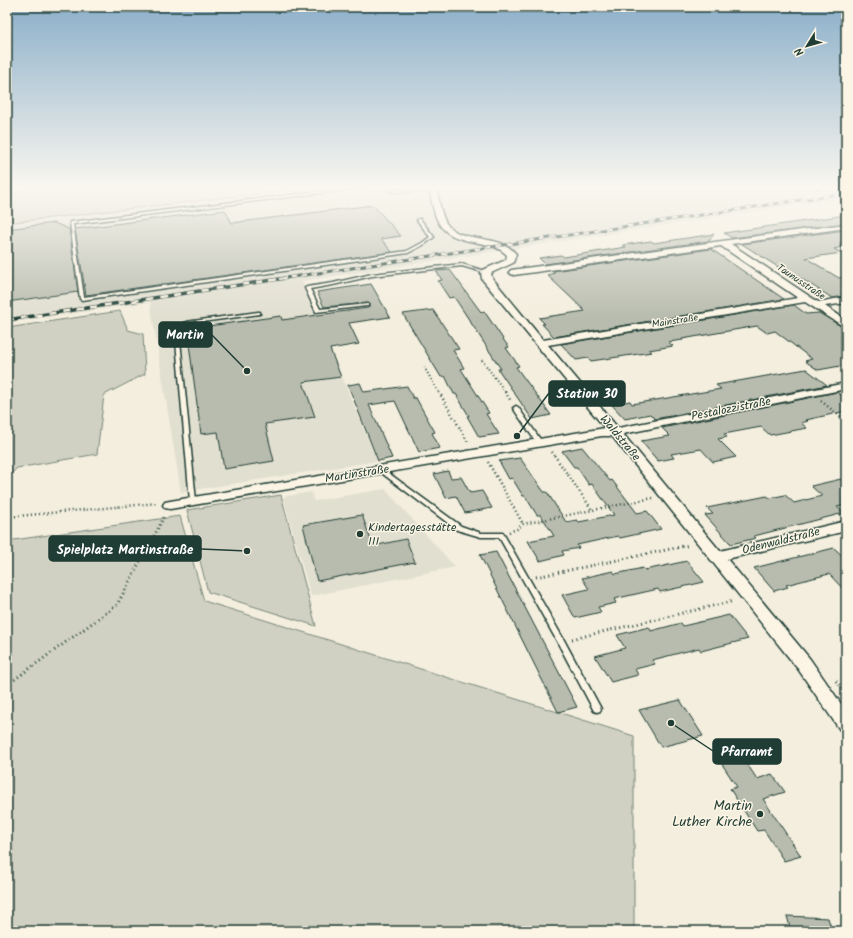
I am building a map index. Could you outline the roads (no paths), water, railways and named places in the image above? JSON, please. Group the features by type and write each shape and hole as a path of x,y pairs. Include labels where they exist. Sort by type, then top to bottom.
{"street":[{"path":"450,231 467,239 503,246 512,254 510,261 507,264 486,272"},
{"path":"514,272 811,231"},
{"name":"Taunusstraße","path":"723,243 846,325"},
{"name":"Waldstraße","path":"486,272 487,279 538,344 545,349 615,432 804,664 846,725"},
{"name":"Mainstraße","path":"538,344 812,302 846,300"},
{"name":"Pestalozzistraße","path":"615,432 846,386"},
{"name":"Martinstraße","path":"170,505 381,470 542,441 602,432 615,432"},
{"name":"Odenwaldstraße","path":"716,557 846,526"}],"lane":[{"path":"72,231 82,299 408,252 412,248 427,242 432,237 427,231"},
{"path":"366,304 318,311 307,288 334,284 372,275 462,265 486,272"},
{"path":"193,501 177,330 186,323 258,314"},
{"path":"516,408 542,441"},
{"path":"381,470 459,528 481,535 501,535 561,642 596,709"}],"railway":[{"path":"279,279 597,231"},
{"path":"7,320 286,278"}],"place":[{"name":"Martin","path":"247,371"},
{"name":"Station 30","path":"517,436"},
{"name":"Kindertagesstätte III","path":"360,534"},
{"name":"Spielplatz Martinstraße","path":"247,551"},
{"name":"Pfarramt","path":"671,723"},
{"name":"Martin Luther Kirche","path":"760,814"}]}
